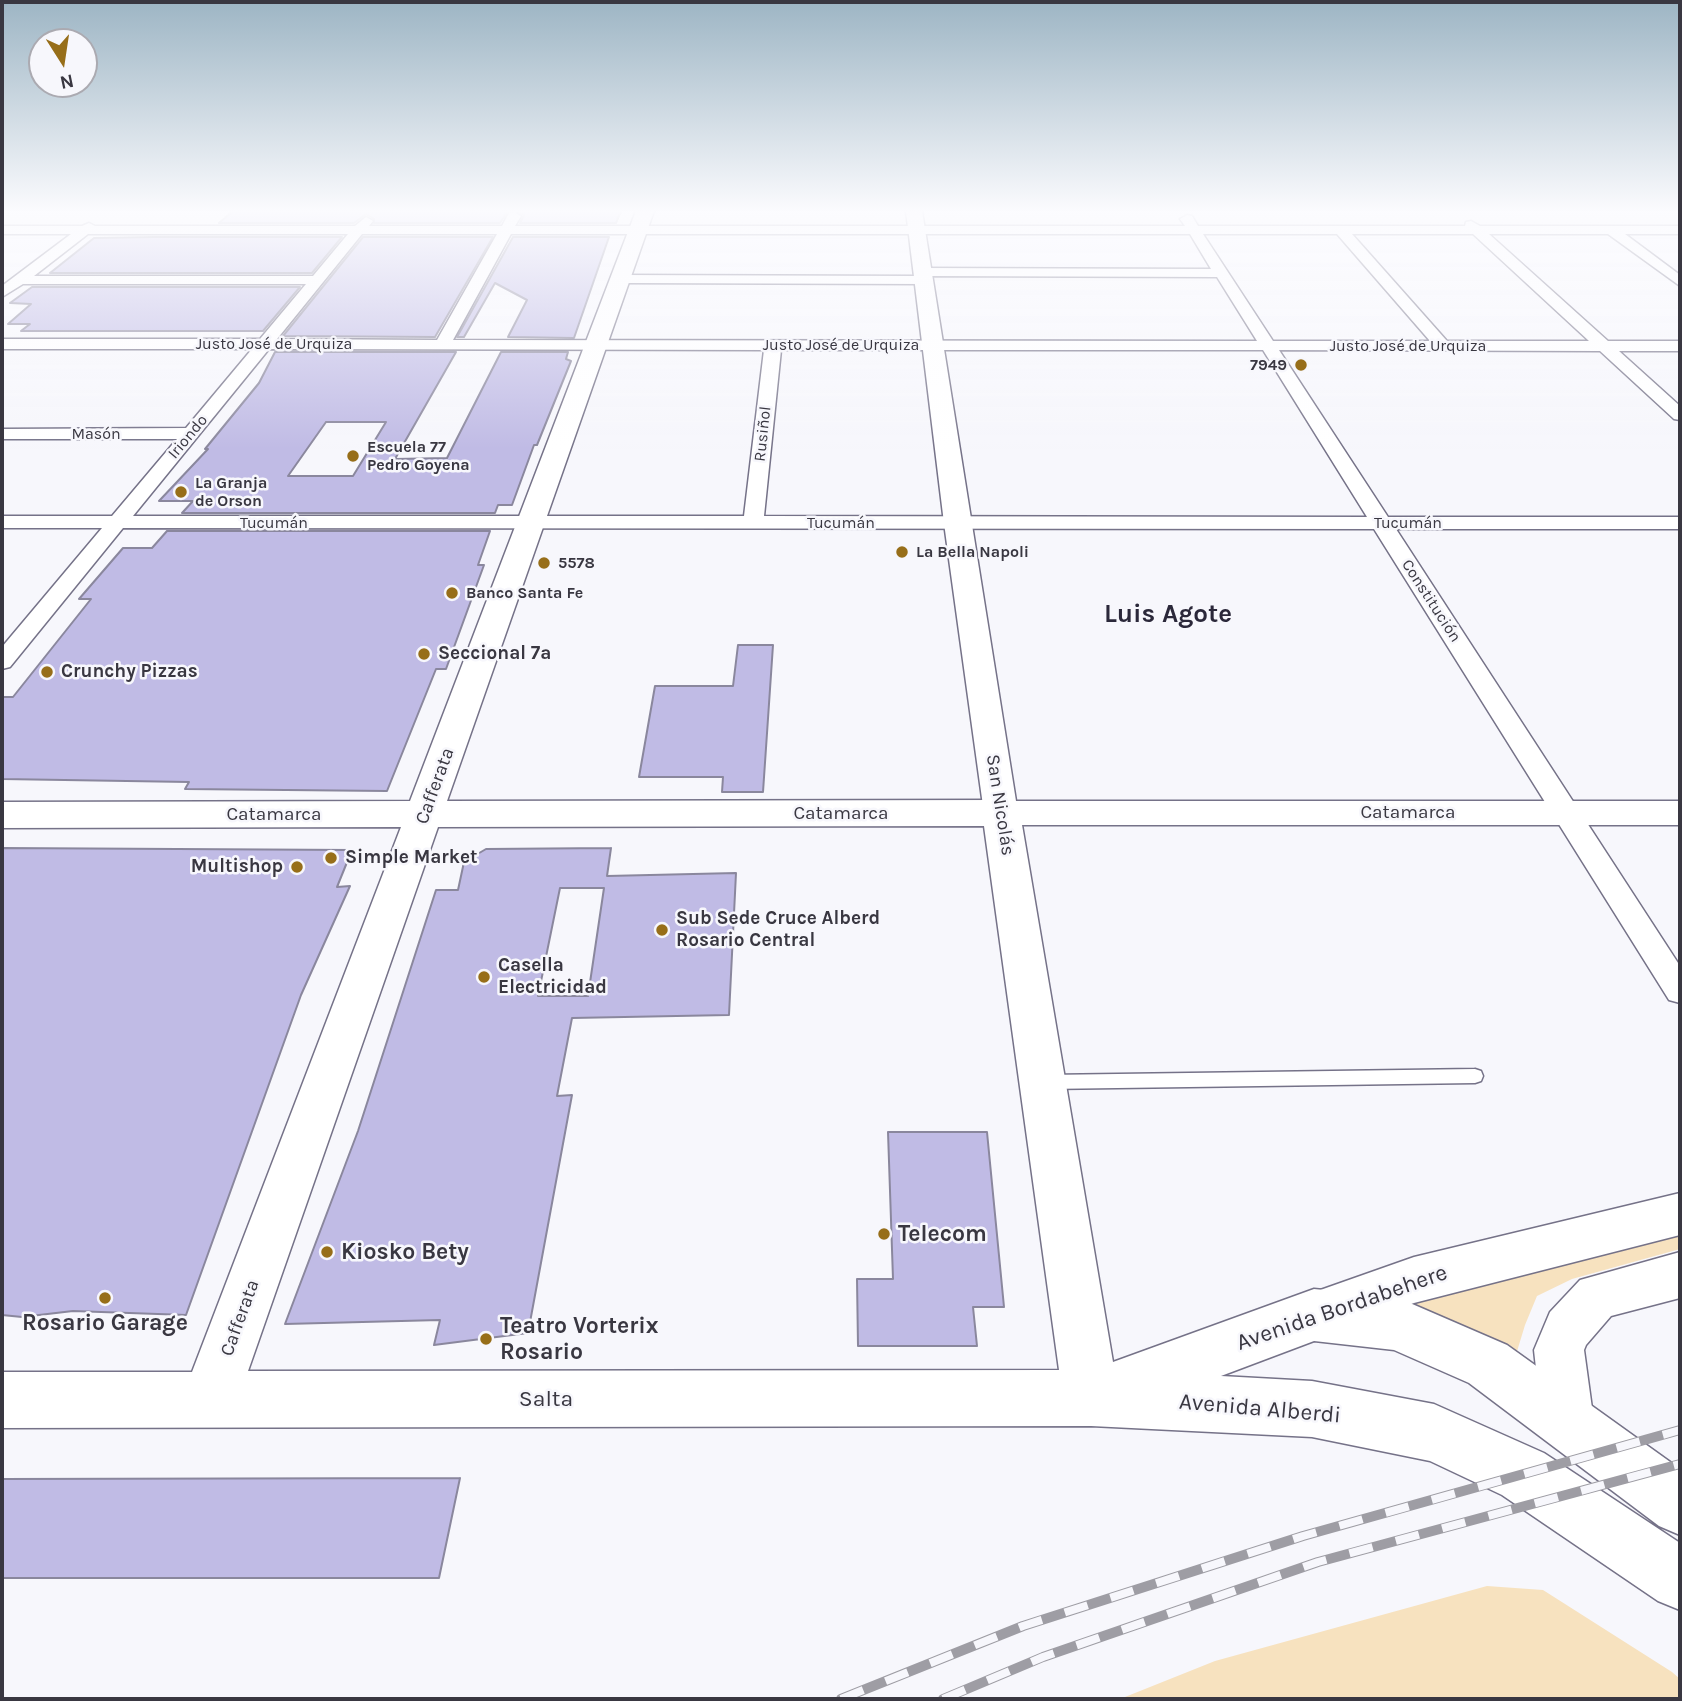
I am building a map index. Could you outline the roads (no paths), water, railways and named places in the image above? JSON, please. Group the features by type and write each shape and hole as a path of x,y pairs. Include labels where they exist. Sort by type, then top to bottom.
{"main road":[{"name":"Cafferata","path":"210,1399 617,290"},
{"name":"Catamarca","path":"2,815 1001,813"},
{"name":"San Nicolás","path":"1001,813 1091,1398"},
{"name":"Avenida Bordabehere","path":"1091,1398 1314,1315"},
{"path":"1314,1315 1396,1324 1488,1364 1680,1505"},
{"name":"Salta","path":"2,1400 1091,1398"},
{"name":"Avenida Alberdi","path":"1091,1398 1312,1409 1434,1433 1523,1474 1680,1579"}],"street":[{"name":"Iriondo","path":"2,662 309,290"},
{"path":"442,345 472,290"},
{"name":"San Nicolás","path":"926,290 957,523 1001,813"},
{"name":"Constitución","path":"1233,290 1380,523 1569,813 1680,991"},
{"path":"1394,290 1443,346"},
{"path":"1543,290 1680,415"},
{"name":"Justo José de Urquiza","path":"2,344 1680,346"},
{"name":"Rusiñol","path":"753,523 773,345"},
{"name":"Masón","path":"2,434 191,433"},
{"name":"Tucumán","path":"2,522 1680,523"},
{"name":"Catamarca","path":"1001,813 1680,813"},
{"name":"Avenida Bordabehere","path":"1314,1315 1414,1280 1680,1214"},
{"path":"1568,1423 1559,1350 1567,1329 1597,1297 1680,1275"}],"lane":[{"path":"1042,1083 1475,1076"}],"railway":[{"path":"841,1699 1023,1626 1303,1536 1680,1430"},
{"path":"943,1699 1043,1657 1318,1562 1680,1464"}],"place":[{"name":"7949","path":"1301,365"},
{"name":"Escuela 77 Pedro Goyena","path":"353,456"},
{"name":"La Granja de Orson","path":"181,492"},
{"name":"La Bella Napoli","path":"902,552"},
{"name":"5578","path":"544,563"},
{"name":"Banco Santa Fe","path":"452,593"},
{"name":"Seccional 7ª","path":"424,654"},
{"name":"Crunchy Pizzas","path":"47,672"},
{"name":"Simple Market","path":"331,858"},
{"name":"Multishop","path":"297,867"},
{"name":"Sub Sede Cruce Alberd Rosario Central","path":"662,930"},
{"name":"Casella Electricidad","path":"484,977"},
{"name":"Telecom","path":"884,1234"},
{"name":"Kiosko Bety","path":"327,1252"},
{"name":"Rosario Garage","path":"105,1298"},
{"name":"Teatro Vorterix Rosario","path":"486,1339"}],"district":[{"name":"Luis Agote","path":"1168,615"}]}
